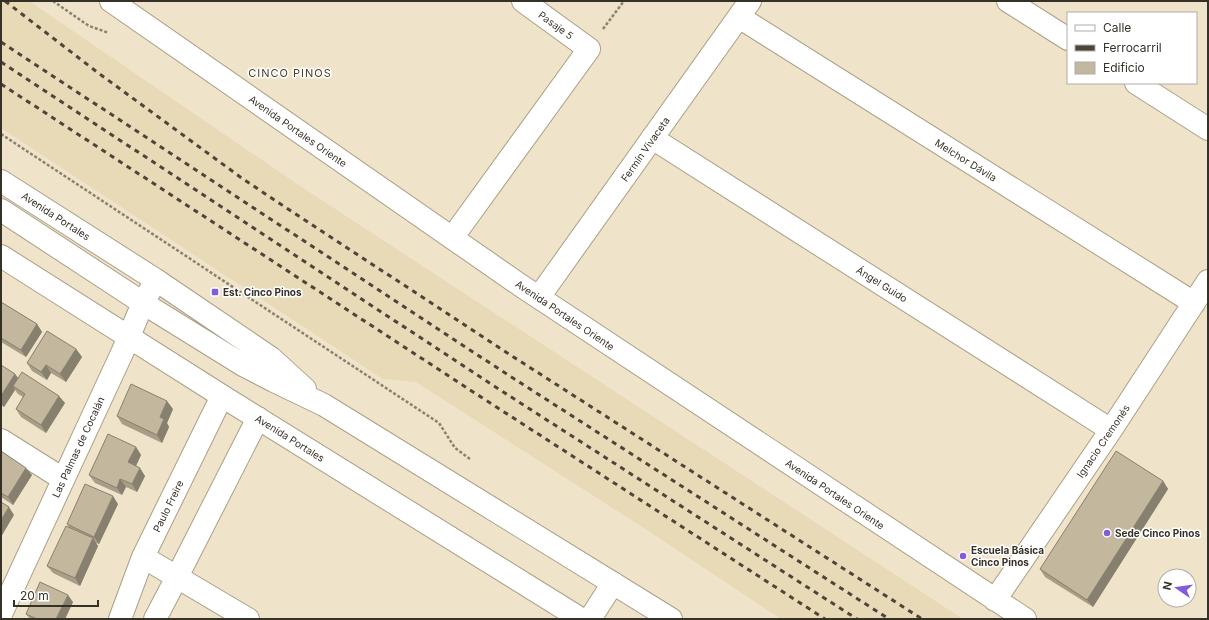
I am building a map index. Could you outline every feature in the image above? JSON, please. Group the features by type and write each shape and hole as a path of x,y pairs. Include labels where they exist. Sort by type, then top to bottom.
{"street":[{"name":"Avenida Portales Oriente","path":"111,1 539,298 1025,619"},
{"name":"Pasaje 5","path":"523,1 589,49"},
{"path":"1008,1 1067,38"},
{"name":"Fermín Vivaceta","path":"539,298 744,9"},
{"name":"Melchor Dávila","path":"744,9 1194,303"},
{"path":"452,238 589,49"},
{"path":"1138,84 1208,130"},
{"name":"Ángel Guido","path":"652,138 1111,430"},
{"name":"Avenida Portales","path":"1,181 156,280 271,358 324,405"},
{"name":"Avenida Portales","path":"1,210 243,365 324,405 671,619"},
{"name":"Avenida Portales","path":"1,256 222,396 581,619"},
{"name":"Las Palmas de Cocalán","path":"4,600 63,479 129,336 143,302 156,280"},
{"name":"Ignacio Cremonés","path":"995,600 1111,430 1208,281"},
{"name":"Paulo Freire","path":"120,619 143,557 222,396"},
{"path":"155,619 178,577 258,418"},
{"path":"1,440 63,479"},
{"path":"143,557 248,619"},
{"path":"590,619 613,583"}],"path":[{"path":"589,49 624,1"},
{"path":"1,134 439,423 455,448 470,459"}],"shaded area":[{"path":"1,1 29,1 303,188 963,619 781,619 647,530 416,382 383,379 1,128"}],"building":[{"path":"1,302 37,324 21,350 1,338"},
{"path":"47,331 76,349 60,374 46,365 41,372 27,363"},
{"path":"1,365 15,374 1,396"},
{"path":"22,372 59,396 41,425 16,409 25,394 13,386"},
{"path":"131,384 167,401 160,417 164,419 157,435 117,416"},
{"path":"108,434 136,447 128,462 140,468 132,484 120,479 117,488 89,475"},
{"path":"1,451 26,468 8,497 1,493"},
{"name":"Sede Cinco Pinos","path":"1116,451 1163,481 1087,600 1040,569"},
{"path":"85,484 113,496 94,537 67,524"},
{"path":"1,502 9,507 1,520"},
{"path":"66,526 93,538 75,578 47,566"},
{"path":"40,582 68,595 56,619 37,619 26,614"}],"railway":[{"path":"5,1 97,72 243,179 512,356 922,619"},
{"path":"1,42 502,371 889,619"},
{"path":"1,62 494,386 857,619"},
{"path":"1,84 825,619"}],"place":[{"name":"Est. Cinco Pinos","path":"215,292"},
{"name":"Sede Cinco Pinos","path":"1107,533"},
{"name":"Escuela Básica Cinco Pinos","path":"963,556"}],"district":[{"name":"CINCO PINOS","path":"290,73"}]}
